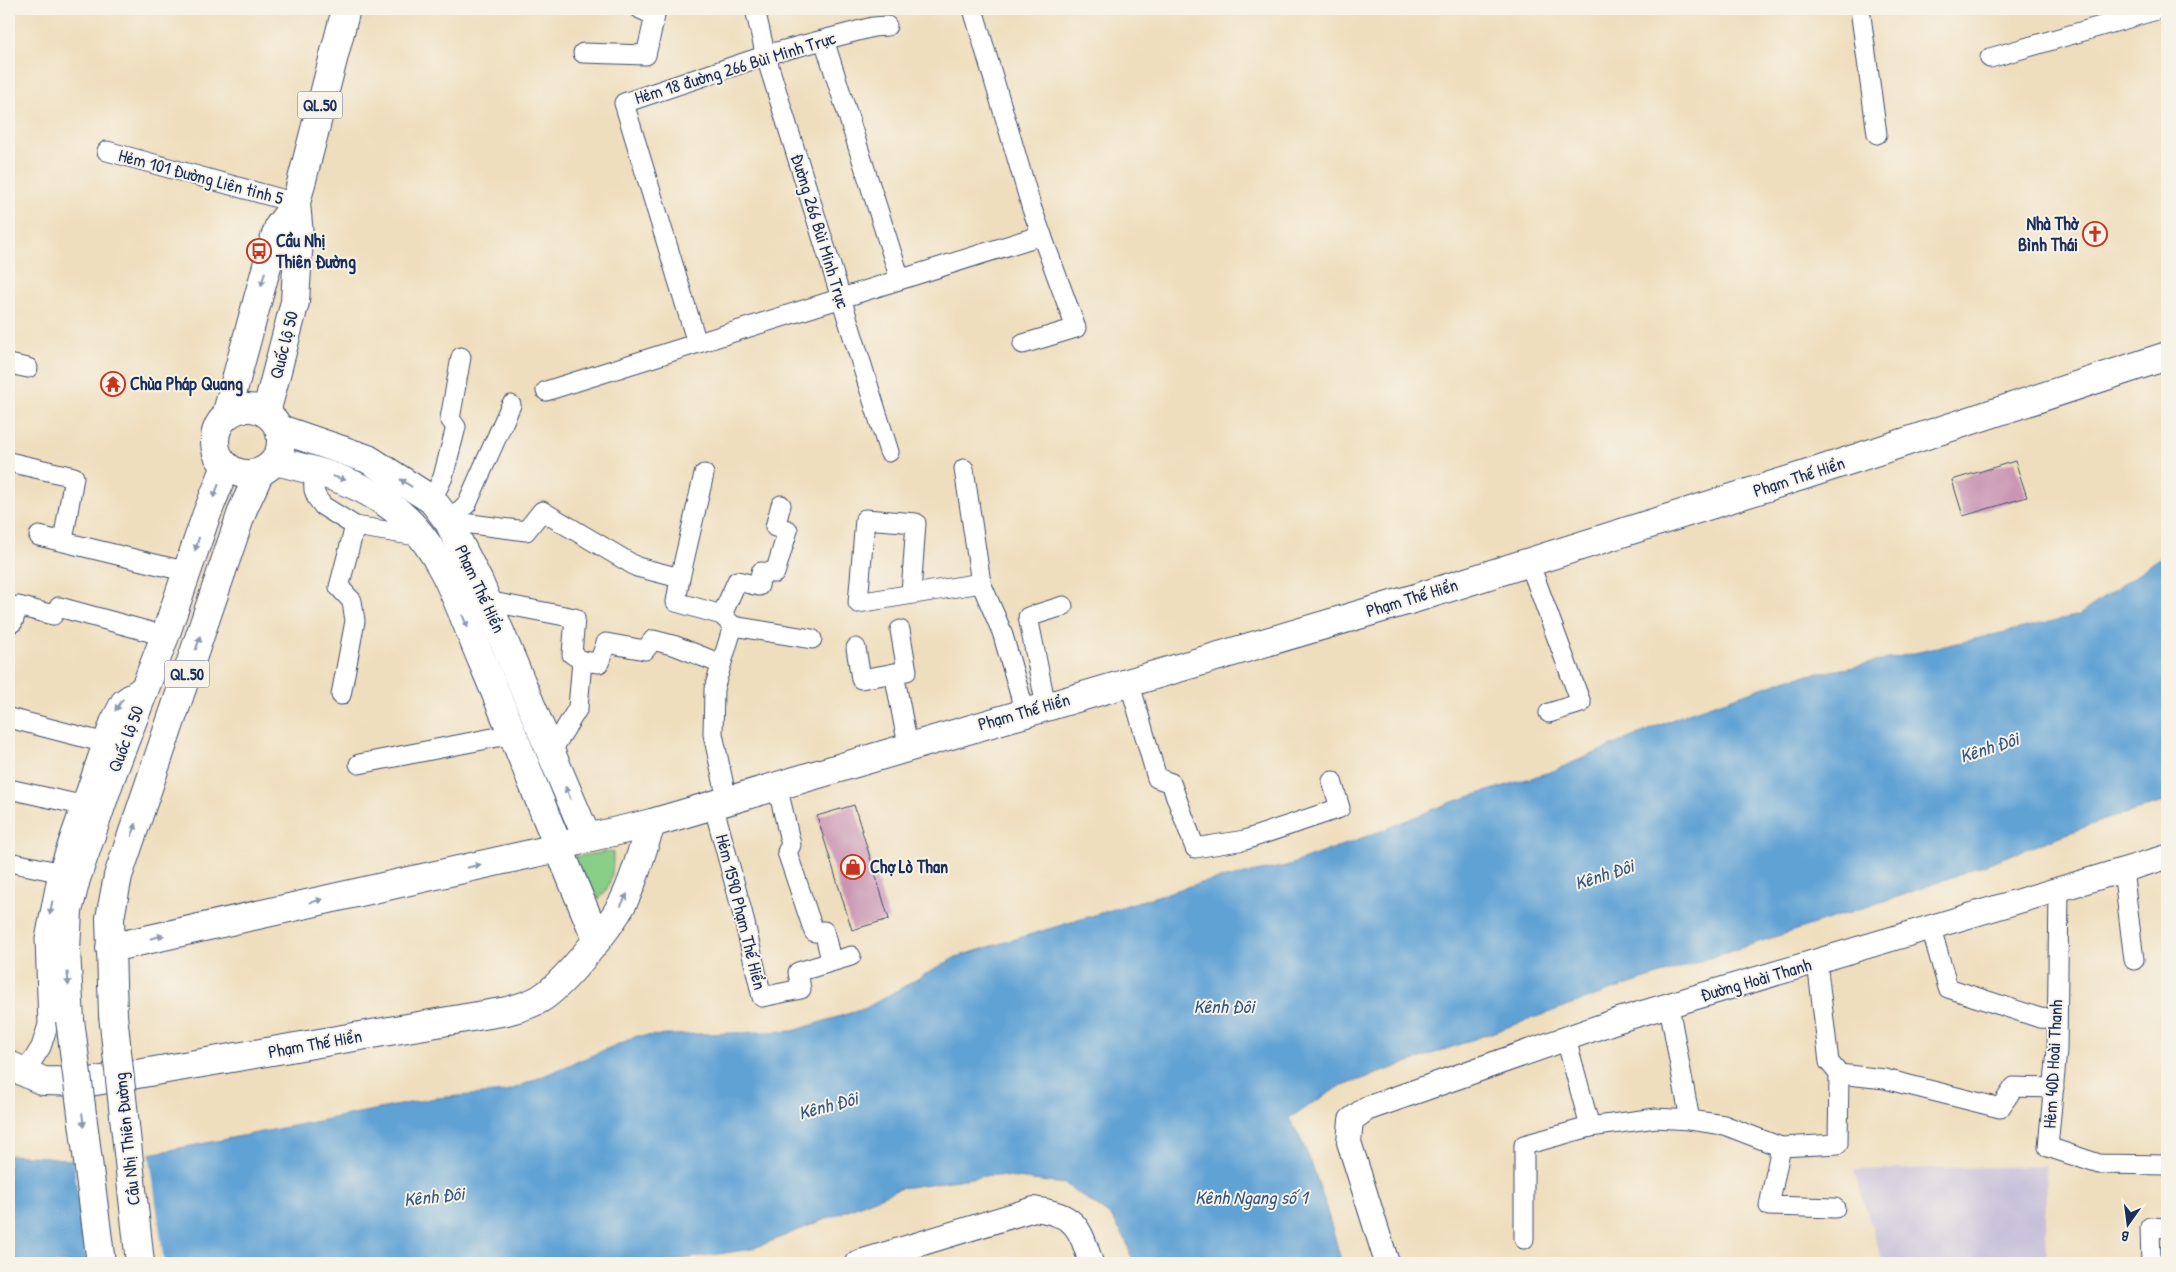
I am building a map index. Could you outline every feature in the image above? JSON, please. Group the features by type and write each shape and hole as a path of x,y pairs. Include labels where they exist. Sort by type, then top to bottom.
{"main road":[{"name":"Quốc lộ 50","path":"101,1263 70,1020 66,950 68,911 76,879 111,777 165,636 206,516 249,468 280,451 273,421 295,302 299,235 296,203 346,9"},
{"name":"Quốc lộ 50","path":"226,416 274,240 279,226 296,203"},
{"name":"Phạm Thế Hiển","path":"110,948 557,848 587,838 652,824 908,746 1416,598 1808,474 2167,356"},
{"path":"226,416 246,407 273,421 368,459 440,510"},
{"name":"QL.50","path":"226,416 218,424 214,442 220,458 249,468"},
{"name":"Quốc lộ 50","path":"113,1015 110,918 118,876 243,509 249,468"},
{"name":"Phạm Thế Hiển","path":"249,468 312,471 348,481 367,490 393,508 423,537 454,594 513,734 557,848 597,940"},
{"name":"Phạm Thế Hiển","path":"440,510 483,592 587,838"},
{"path":"454,594 483,592"},
{"name":"Phạm Thế Hiển","path":"17,1070 42,1081 90,1082 507,1011 539,1000 553,988 597,940 626,897 652,824"},
{"name":"Cầu Nhị Thiên Đường","path":"113,1015 140,1263"}],"street":[{"path":"583,53 646,55 655,16 640,9"},
{"name":"Đường 266 Bùi Minh Trực","path":"755,9 766,57 889,452"},
{"path":"973,9 1032,209 1076,328 1023,344"},
{"path":"1860,9 1877,134"},
{"path":"1990,58 2160,9"},
{"name":"Hẻm 18 đường 266 Bùi Minh Trực","path":"697,343 624,103 824,40 873,27 887,26"},
{"path":"824,40 900,280"},
{"name":"Hẻm 101 Đường Liên tỉnh 5","path":"107,151 296,203"},
{"path":"546,391 1042,235"},
{"path":"440,510 443,477 456,427 450,420 461,357"},
{"path":"9,364 28,368"},
{"path":"440,510 467,504 511,404"},
{"path":"9,462 74,477 63,541"},
{"path":"964,469 981,583 1036,709"},
{"path":"312,471 317,498 323,506 355,526 423,537"},
{"path":"704,474 676,602 728,620 812,639"},
{"path":"720,802 713,734 714,690 721,664 728,620 737,581 759,586 761,572 775,573 788,530 775,527 781,505"},
{"path":"440,510 526,531 542,511 637,567 680,578"},
{"path":"911,593 916,523 865,519 858,603 981,583"},
{"path":"341,694 354,621 352,601 339,587 355,526"},
{"path":"39,536 188,572"},
{"path":"1529,562 1581,703 1549,713"},
{"path":"483,592 575,618 572,654 582,661 599,663 606,643 645,650 653,640 676,646 721,664"},
{"path":"9,624 13,622 18,606 53,615 59,607 165,636"},
{"path":"1036,709 1028,617 1063,606"},
{"path":"856,648 861,679 908,671 900,630"},
{"path":"551,752 578,708 582,661"},
{"path":"17,1070 41,1047 48,1025 45,939 58,872 102,742 121,700 142,685 152,670"},
{"path":"894,673 908,746"},
{"path":"1130,681 1156,778 1170,783 1195,848 1245,840 1340,808 1332,781"},
{"path":"9,718 102,742"},
{"path":"359,764 513,734"},
{"path":"777,785 791,845 787,852 814,932 824,931 831,960"},
{"path":"9,789 81,805"},
{"name":"Hẻm 1590 Phạm Thế Hiển","path":"720,802 762,997 801,989 798,972 831,960 851,956"},
{"name":"Đường Hoài Thanh","path":"1387,1263 1349,1142 1351,1120 1366,1109 1566,1039 1669,1006 2167,857"},
{"path":"9,862 58,872"},
{"path":"2123,870 2134,960"},
{"name":"Hẻm 40D Hoài Thanh","path":"2058,890 2058,1019 2048,1147 2099,1164 2167,1165"},
{"path":"1931,928 1948,988 2040,1018 2058,1019"},
{"path":"1524,1238 1524,1145 1590,1127 1656,1118 1724,1125 1781,1147 1838,1144 1839,1074 1829,1062 1817,962"},
{"path":"1669,1006 1690,1120"},
{"path":"1566,1039 1590,1127"},
{"path":"1839,1074 1885,1079 2000,1108 2014,1087 2054,1088"},
{"path":"1781,1147 1769,1206 1835,1208"},
{"path":"857,1263 1034,1209 1060,1213 1076,1226 1085,1244 1091,1263"},
{"path":"2151,1263 2150,1226 2167,1228"}],"shaded area":[{"path":"2045,1166 2047,1263 1883,1263 1854,1170"}],"green space":[{"path":"613,851 610,883 599,899 573,857"}],"water":[{"name":"Kênh Đôi","path":"2167,553 2167,801 2101,821 1906,894 1609,991 1337,1088 1289,1118 1314,1170 1342,1263 1133,1263 1126,1240 1110,1215 1065,1184 992,1175 902,1188 752,1249 656,1263 9,1263 9,1155 47,1157 99,1164 435,1098 506,1092 637,1036 793,1031 866,1008 956,957 1200,883 1286,866 1449,803 1553,771 1688,713 1791,678 1854,667 2079,615"}],"pier":[{"path":"149,1150 164,1263 87,1263 73,1158 99,1162"}],"building":[{"path":"2015,461 2027,497 1963,516 1952,480"},
{"name":"Chợ Lò Than","path":"854,805 889,919 852,930 817,816"}],"place":[{"name":"Nhà Thờ Bình Thái","path":"2095,234"},
{"name":"Cầu Nhị Thiên Đường","path":"259,251"},
{"name":"Chùa Pháp Quang","path":"113,384"},
{"name":"Chợ Lò Than","path":"853,867"}],"water label":[{"name":"Kênh Ngang số 1","path":"1251,1197"}]}
